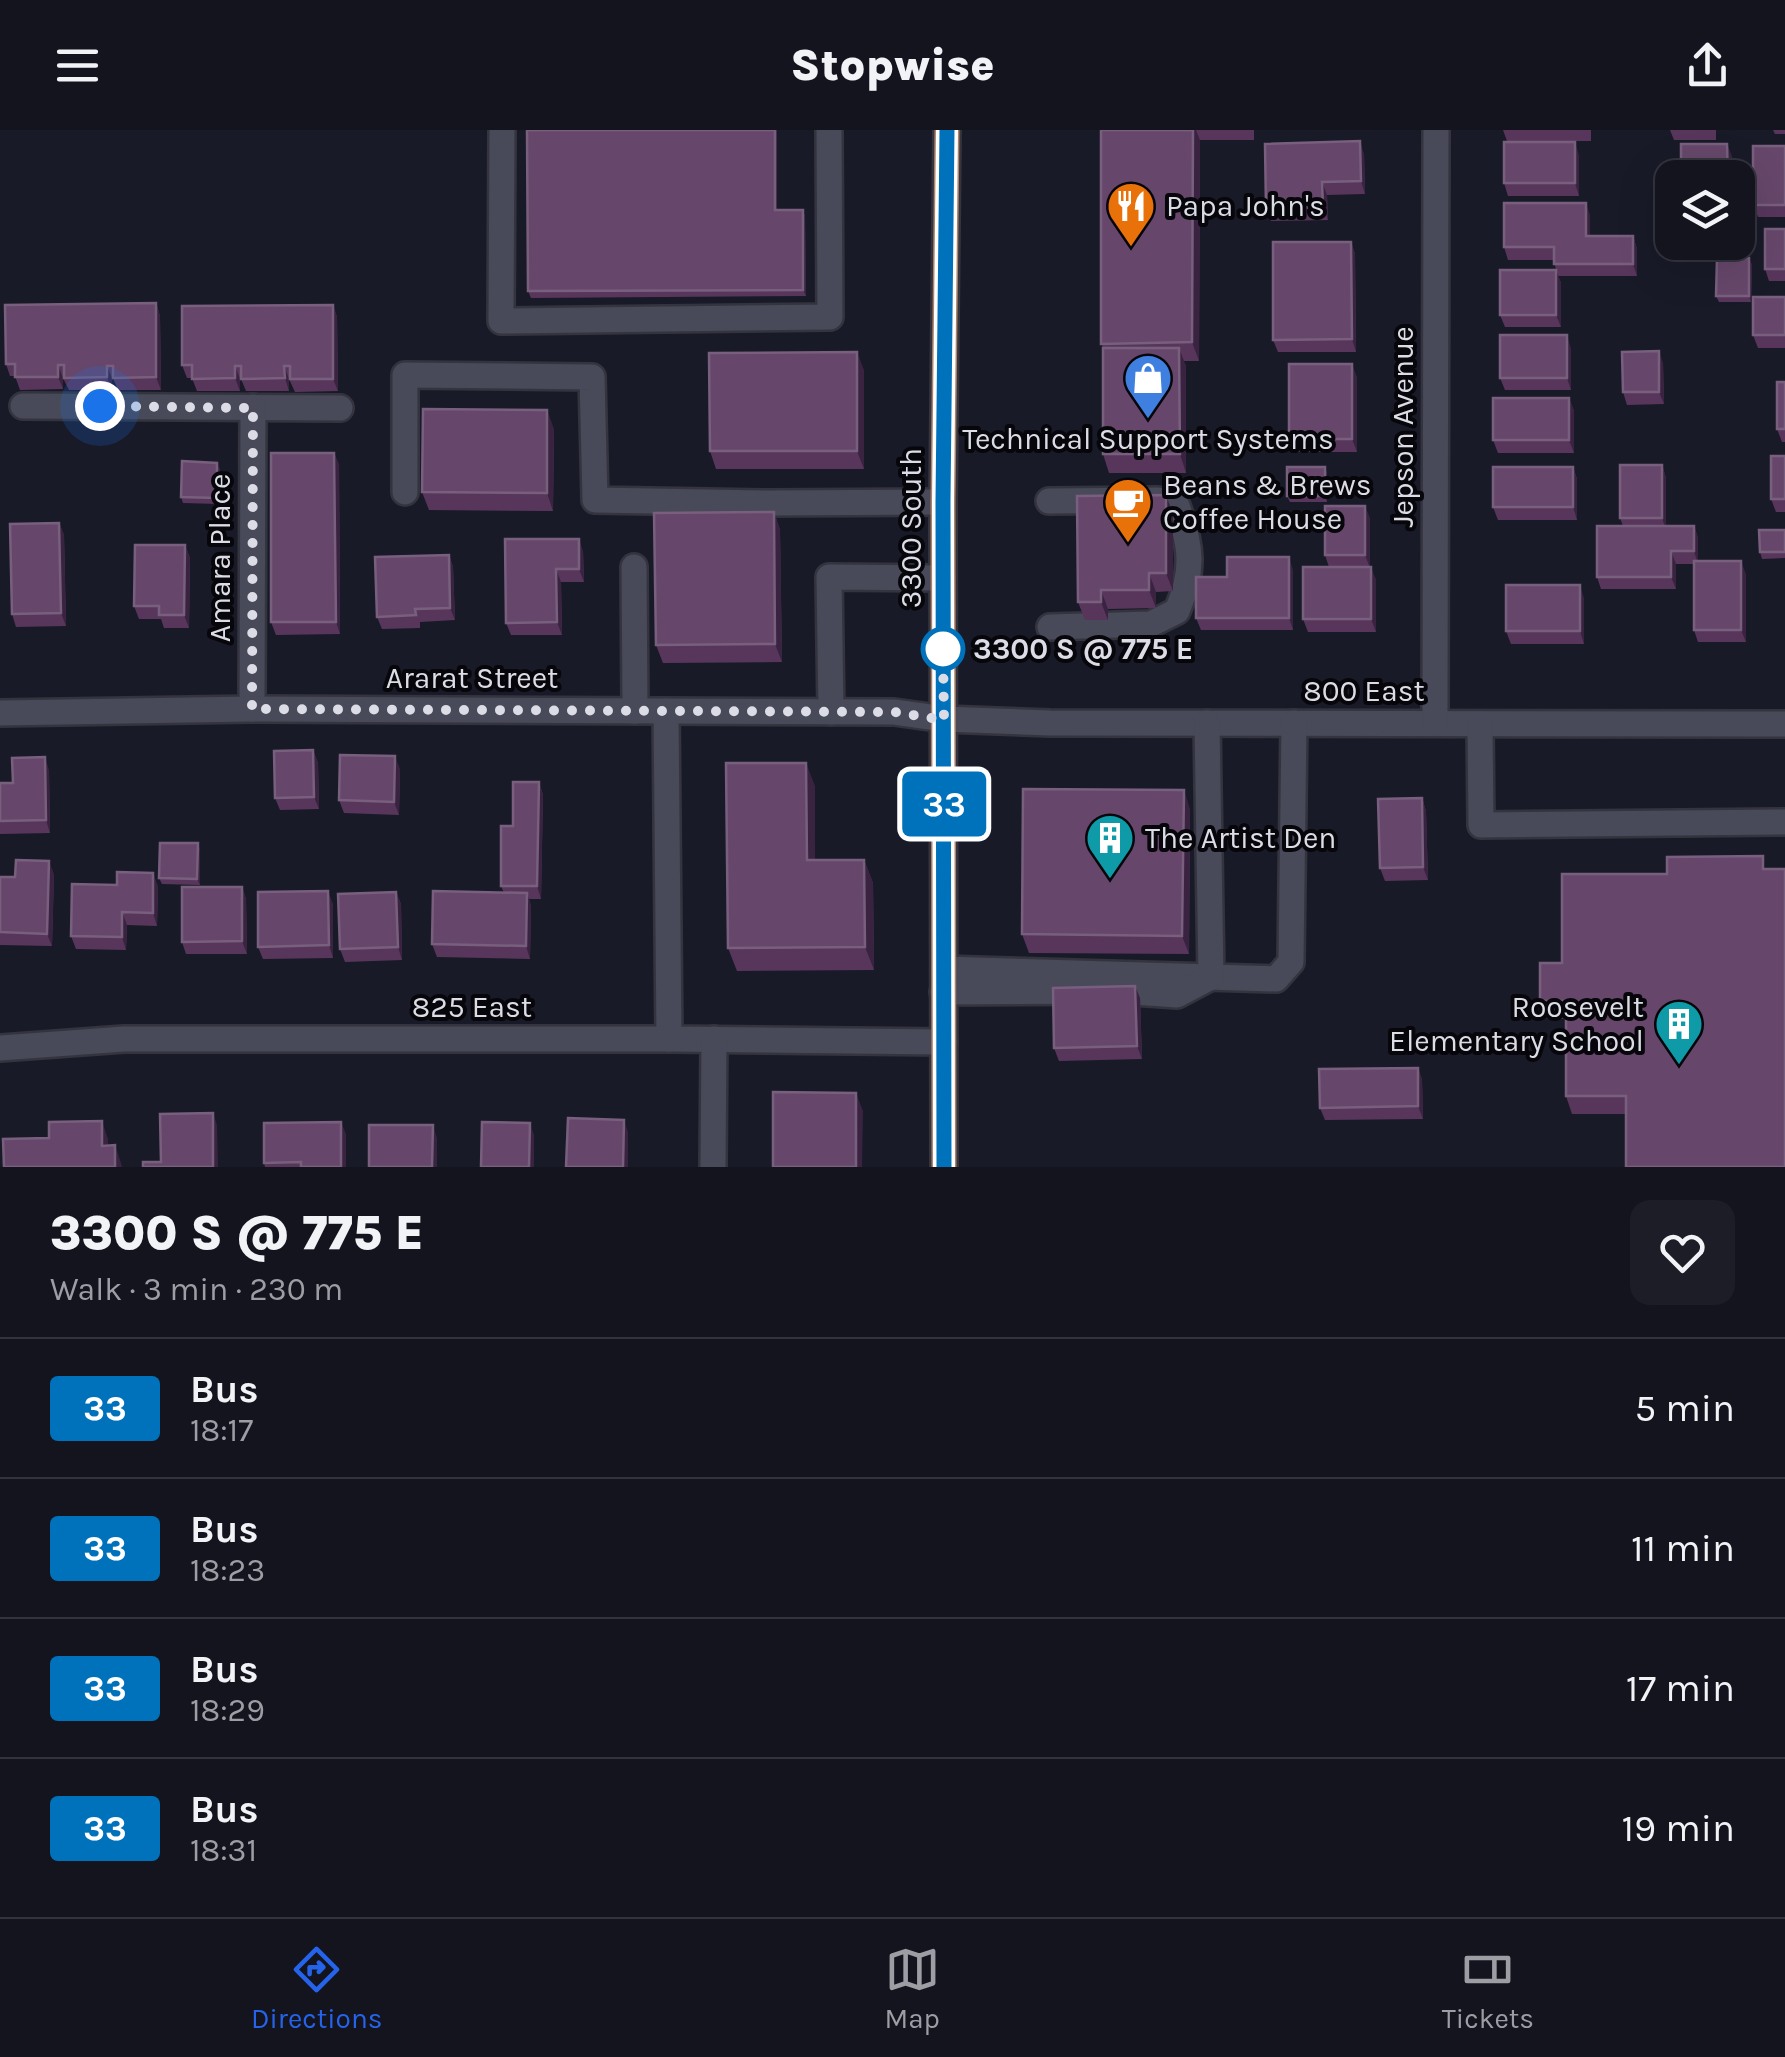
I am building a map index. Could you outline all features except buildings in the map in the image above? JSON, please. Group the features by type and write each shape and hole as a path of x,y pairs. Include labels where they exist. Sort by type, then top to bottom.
{"main road":[{"name":"3300 South","path":"944,1167 947,130"}],"street":[{"path":"502,130 501,322 830,317 829,130"},
{"name":"Jepson Avenue","path":"1435,724 1436,130"},
{"path":"405,492 405,375 592,377 595,500 943,502"},
{"path":"23,406 340,408"},
{"name":"Amara Place","path":"252,709 253,408"},
{"path":"1049,500 1158,500 1177,506 1188,536 1188,584 1177,611 1151,624 1050,627"},
{"path":"634,567 636,711"},
{"path":"831,712 829,577 943,578"},
{"path":"666,711 668,1039"},
{"name":"Ararat Street","path":"0,712 894,712 944,720"},
{"name":"800 East","path":"944,720 1785,724"},
{"path":"1208,724 1211,977"},
{"path":"943,980 1276,979 1292,962 1294,724"},
{"path":"1480,724 1481,825 1785,822"},
{"name":"825 East","path":"0,1048 124,1039 944,1042"},
{"path":"713,1167 714,1040"}],"bus line":[{"name":"33","path":"944,1167 947,130"}],"place":[{"name":"Papa John's","path":"1131,248"},
{"name":"Technical Support Systems","path":"1148,420"},
{"name":"Beans & Brews Coffee House","path":"1128,544"},
{"name":"3300 S @ 775 E","path":"943,649"},
{"name":"The Artist Den","path":"1110,880"},
{"name":"Roosevelt Elementary School","path":"1679,1066"}],"route":[{"path":"100,406 253,408 252,709 894,712 944,720 943,649"}]}
